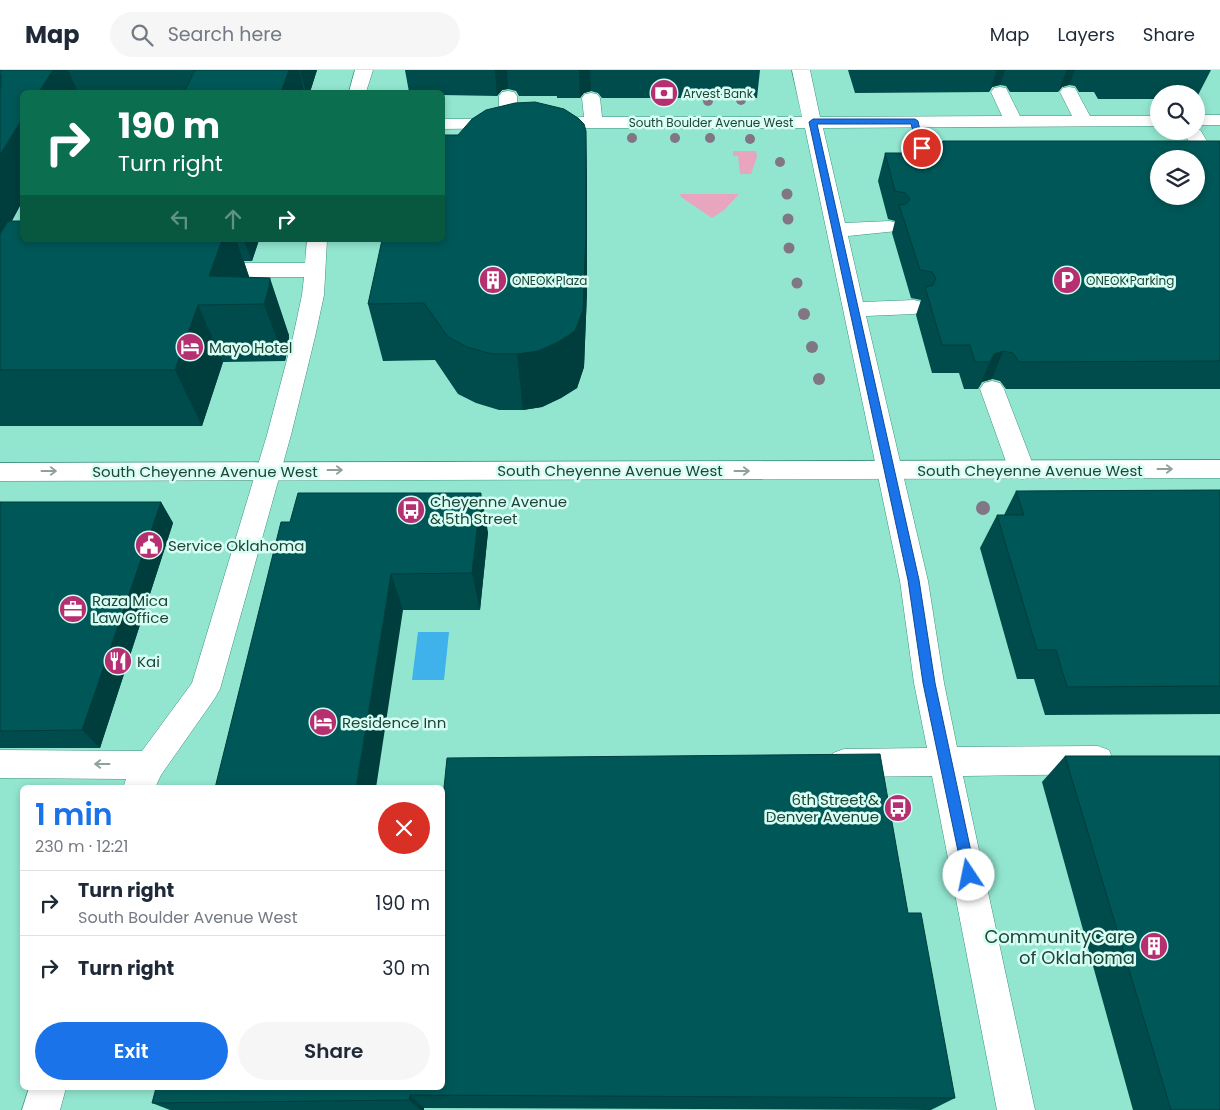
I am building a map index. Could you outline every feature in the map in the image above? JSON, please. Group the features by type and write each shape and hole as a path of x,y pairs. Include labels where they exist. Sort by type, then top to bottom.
{"street":[{"path":"359,90 364,70"},
{"path":"801,70 914,580 929,683 1016,1110"},
{"path":"1000,92 1013,121"},
{"path":"1069,92 1084,121"},
{"path":"508,96 508,124"},
{"path":"591,98 594,123"},
{"path":"1205,120 1220,120"},
{"name":"South Boulder Avenue West","path":"445,124 813,122 917,129 1013,121 1150,121"},
{"path":"1197,140 1204,152 1212,156 1220,167"},
{"path":"837,230 890,227"},
{"path":"0,764 144,776 205,689 269,470 304,338 313,295 317,242"},
{"path":"192,270 314,270"},
{"path":"854,309 914,307"},
{"path":"992,389 1022,470"},
{"name":"South Cheyenne Avenue West","path":"0,472 1220,469"},
{"path":"812,763 1124,760"},
{"path":"41,1110 47,1090"}],"shaded area":[{"path":"733,151 756,151 757,157 751,174 740,174 738,156 733,156"},
{"path":"680,194 739,194 724,210 712,218 681,197"}],"water":[{"path":"418,632 449,632 444,680 412,680"}],"building":[{"path":"0,70 53,70 40,90 20,90 20,122 0,155 1,75"},
{"path":"195,70 289,70 282,90 185,90"},
{"name":"ONEOK Plaza","path":"535,102 564,109 584,124 586,131 586,234 583,310 575,331 558,342 538,351 517,354 492,354 467,347 448,337 424,303 368,304 382,242 445,242 445,135 458,135 472,119 486,110 515,103"},
{"name":"ONEOK Parking","path":"904,141 920,141 923,147 932,149 939,147 943,141 1220,141 1220,361 1019,362 1013,353 1003,351 994,354 990,362 975,362 970,345 942,345 925,287 933,285 936,278 932,272 920,270 899,205 906,204 910,199 905,193 895,191 885,153 908,153"},
{"path":"8,221 20,221 20,242 221,242 209,276 270,278 269,287 264,304 198,305 175,370 0,370 0,234"},
{"path":"1220,490 1220,686 1067,687 1056,650 1037,650 997,515 1024,515 1016,491"},
{"name":"Residence Inn","path":"298,493 481,493 472,573 391,574 356,785 216,785 281,522 290,522"},
{"path":"0,502 161,502 82,730 0,731"},
{"path":"880,754 908,913 921,913 955,1098 410,1095 409,1100 152,1103 155,1090 445,1090 444,785 447,758"},
{"name":"CommunityCare of Oklahoma","path":"1065,756 1220,756 1220,1110 1171,1110"}],"place":[{"name":"Arvest Bank","path":"664,93"},
{"name":"ONEOK Plaza","path":"493,280"},
{"name":"ONEOK Parking","path":"1067,280"},
{"name":"Mayo Hotel","path":"190,347"},
{"name":"Cheyenne Avenue & 5th Street","path":"411,510"},
{"name":"Service Oklahoma","path":"149,545"},
{"name":"Raza Mica Law Office","path":"73,609"},
{"name":"Kai","path":"118,661"},
{"name":"Residence Inn","path":"323,722"},
{"name":"6th Street & Denver Avenue","path":"898,808"},
{"name":"CommunityCare of Oklahoma","path":"1154,946"}],"route":[{"path":"922,148 915,121 813,122 914,580 929,683 969,875"}]}
